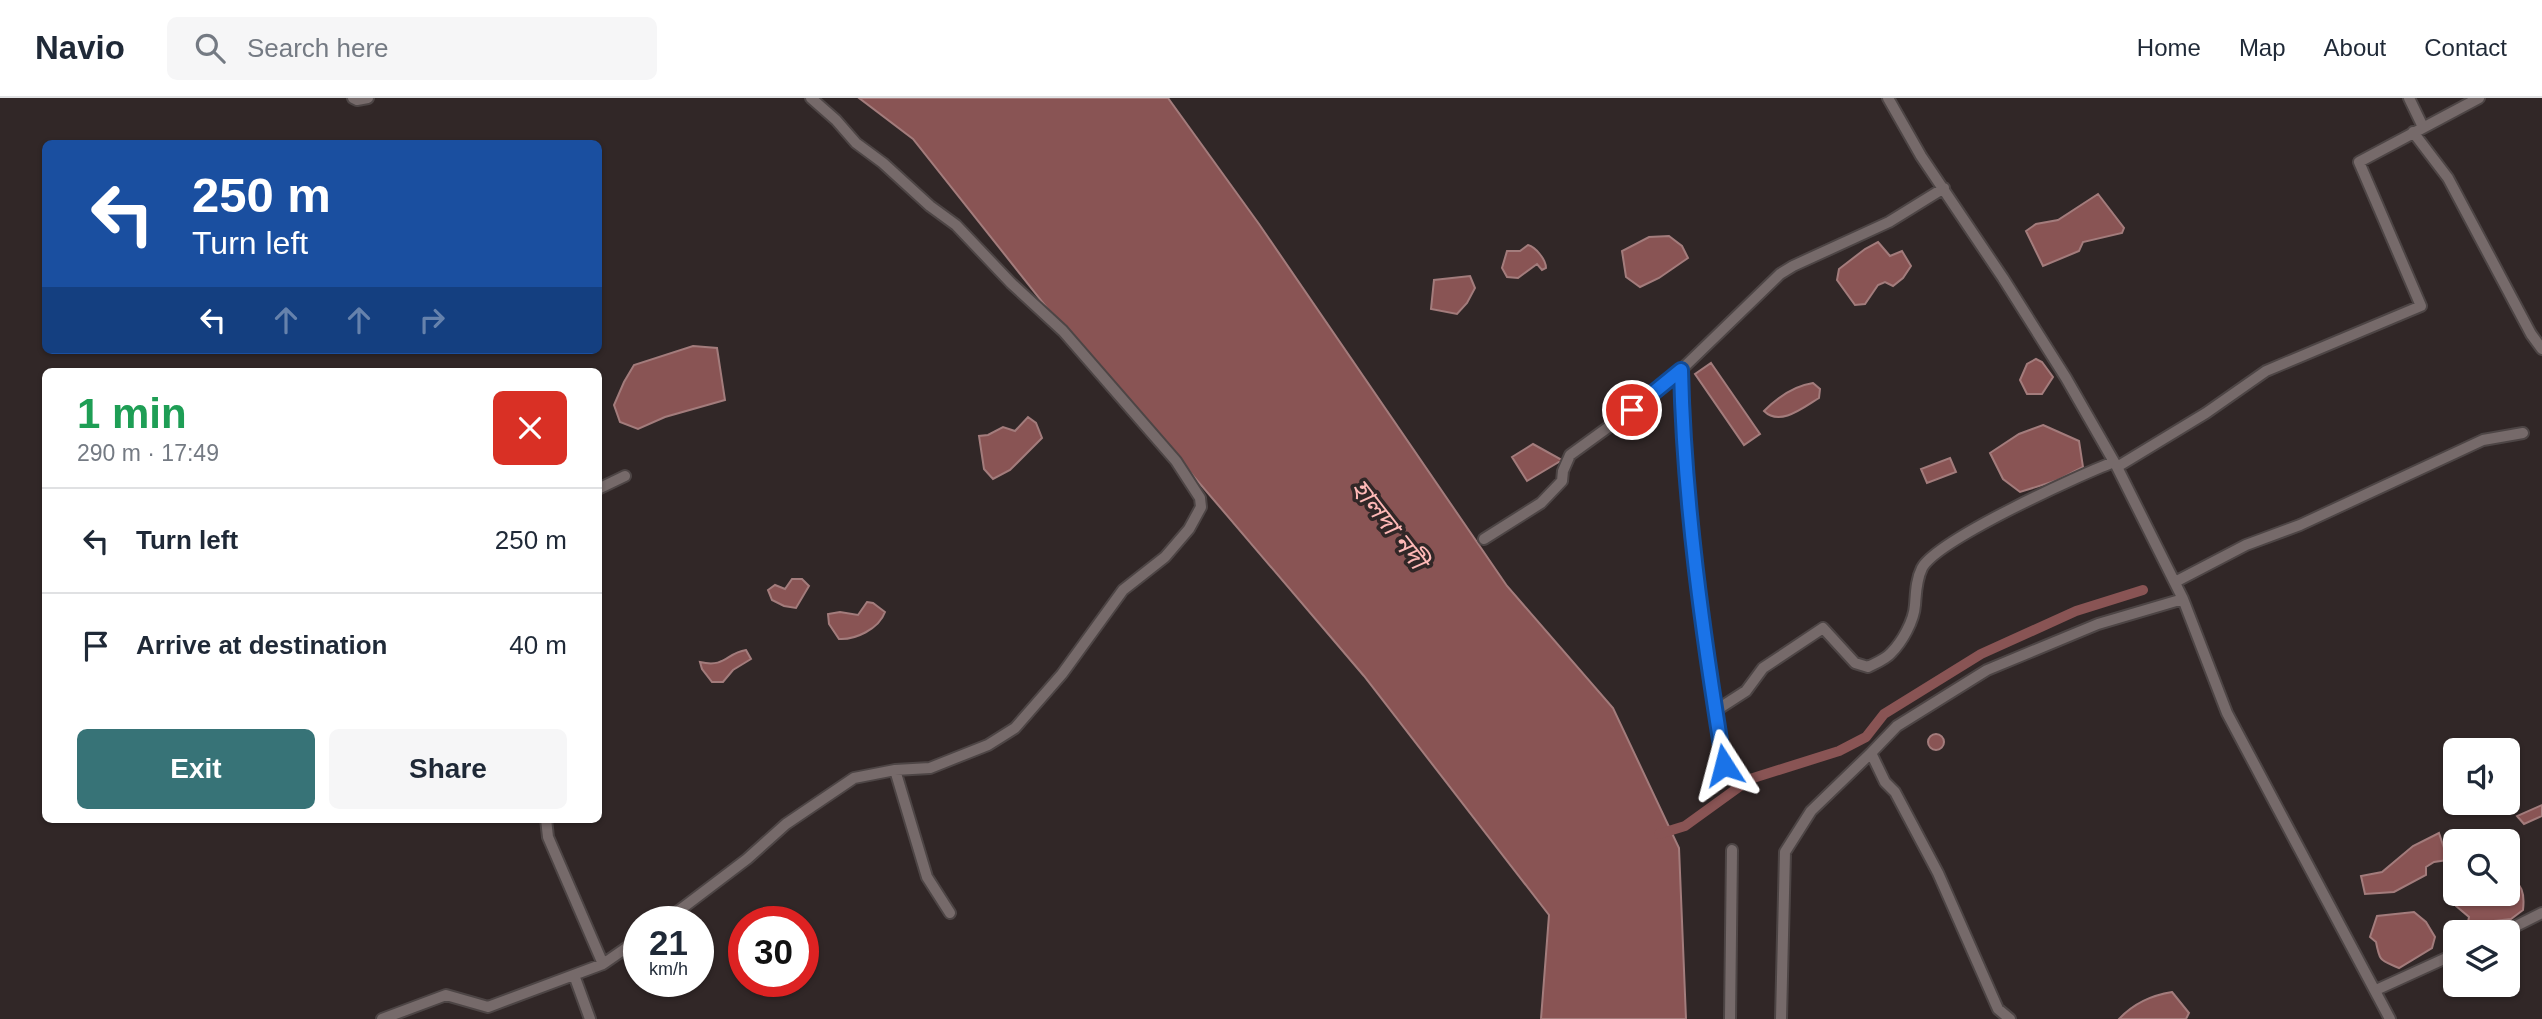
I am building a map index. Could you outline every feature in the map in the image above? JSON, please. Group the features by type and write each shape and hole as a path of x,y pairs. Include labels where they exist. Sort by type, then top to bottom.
{"street":[{"path":"354,98 369,98"},
{"path":"685,906 747,859 786,824 854,778 895,770 930,768 988,746 1015,728 1062,674 1123,590 1165,557 1189,530 1201,507 1200,498 1176,461 1063,331 1011,283 956,225 921,199 883,163 856,144 836,120 811,98"},
{"path":"1888,98 1921,156 2059,367 2116,465 2183,599 2227,713 2390,1019"},
{"path":"2409,98 2418,129 2448,178 2530,334 2542,349"},
{"path":"1715,711 1746,691 1763,668 1823,628 1856,663 1868,667 1890,655 1905,633 1915,609 1916,586 1922,567 1941,549 2026,502 2116,465 2206,413 2266,371 2421,306 2359,162 2480,98"},
{"path":"1484,539 1541,503 1562,481 1570,455 1681,370 1780,274 1889,222 1944,188"},
{"path":"1681,370 1682,433 1715,711 1724,765"},
{"path":"2175,582 2246,545 2300,525 2483,440 2523,433"},
{"path":"602,487 625,476"},
{"path":"1781,1019 1785,852 1811,811 1897,726 1987,670 2098,624 2183,599"},
{"path":"1871,753 1938,873 1998,1009 2010,1019"},
{"path":"895,770 927,877 950,913"},
{"path":"546,823 548,837 603,964"},
{"path":"1730,1019 1732,850"},
{"path":"2520,924 2542,913"},
{"path":"382,1019 446,995 488,1007 603,964 623,950"},
{"path":"2376,990 2443,959"},
{"path":"574,975 590,1019"}],"water":[{"name":"হালদা নদী","path":"859,98 1168,98 1259,224 1507,586 1613,708 1679,848 1686,1019 1541,1019 1549,915 1364,676 1149,424 1063,328 913,139"},
{"path":"2098,194 2124,228 2122,233 2083,242 2079,251 2043,266 2026,231 2036,224 2058,220"},
{"path":"1669,236 1682,246 1688,258 1659,278 1640,287 1626,277 1622,251 1649,237"},
{"path":"1878,242 1890,256 1902,251 1911,266 1893,286 1885,282 1878,285 1865,304 1855,305 1837,280 1839,269"},
{"path":"1528,245 1540,254 1546,268 1542,270 1537,264 1518,278 1507,277 1502,268 1507,251 1520,251"},
{"path":"1470,276 1475,288 1457,314 1431,309 1434,280"},
{"path":"693,346 717,348 725,400 665,417 638,429 620,422 614,405 634,365"},
{"path":"2036,359 2042,362 2053,377 2042,394 2027,394 2020,380 2027,364"},
{"path":"1711,363 1760,434 1744,445 1695,374"},
{"path":"1813,383 1820,389 1819,398 1792,414 1777,417 1764,411 1786,393"},
{"path":"1028,417 1036,423 1042,438 1010,470 993,479 984,469 979,436 988,435 1003,427 1015,431"},
{"path":"2043,425 2079,441 2083,467 2058,480 2020,492 2003,479 1990,453 2019,434"},
{"path":"1533,444 1562,460 1527,481 1512,457"},
{"path":"1950,458 1956,472 1927,483 1921,469"},
{"path":"792,579 802,579 809,586 796,608 772,600 768,590 775,585 785,589"},
{"path":"867,602 885,612 878,624 852,638 839,639 829,624 828,614 840,612 858,615"},
{"path":"746,650 751,659 733,670 723,682 712,682 702,669 700,662 721,662"},
{"path":"1936,734 1942,736 1942,748 1936,750 1930,748 1928,742 1930,736"},
{"path":"2542,805 2542,816 2524,824 2517,816"},
{"path":"2439,833 2443,845 2443,861 2426,867 2426,875 2394,892 2365,894 2361,876 2382,872 2413,846"},
{"path":"2520,887 2522,890 2523,910 2511,919 2468,920 2469,917 2456,906 2520,906"},
{"path":"2414,912 2426,922 2435,937 2432,948 2399,968 2388,964 2382,960 2376,942 2370,937 2377,916"},
{"path":"2172,992 2189,1013 2186,1019 2119,1019 2144,1001"}],"waterway":[{"path":"1659,834 1685,826 1750,779 1839,751 1866,737 1884,714 1981,654 2076,611 2143,590"}],"route":[{"path":"1632,410 1681,370 1682,433 1694,544 1710,680 1724,765"}]}
